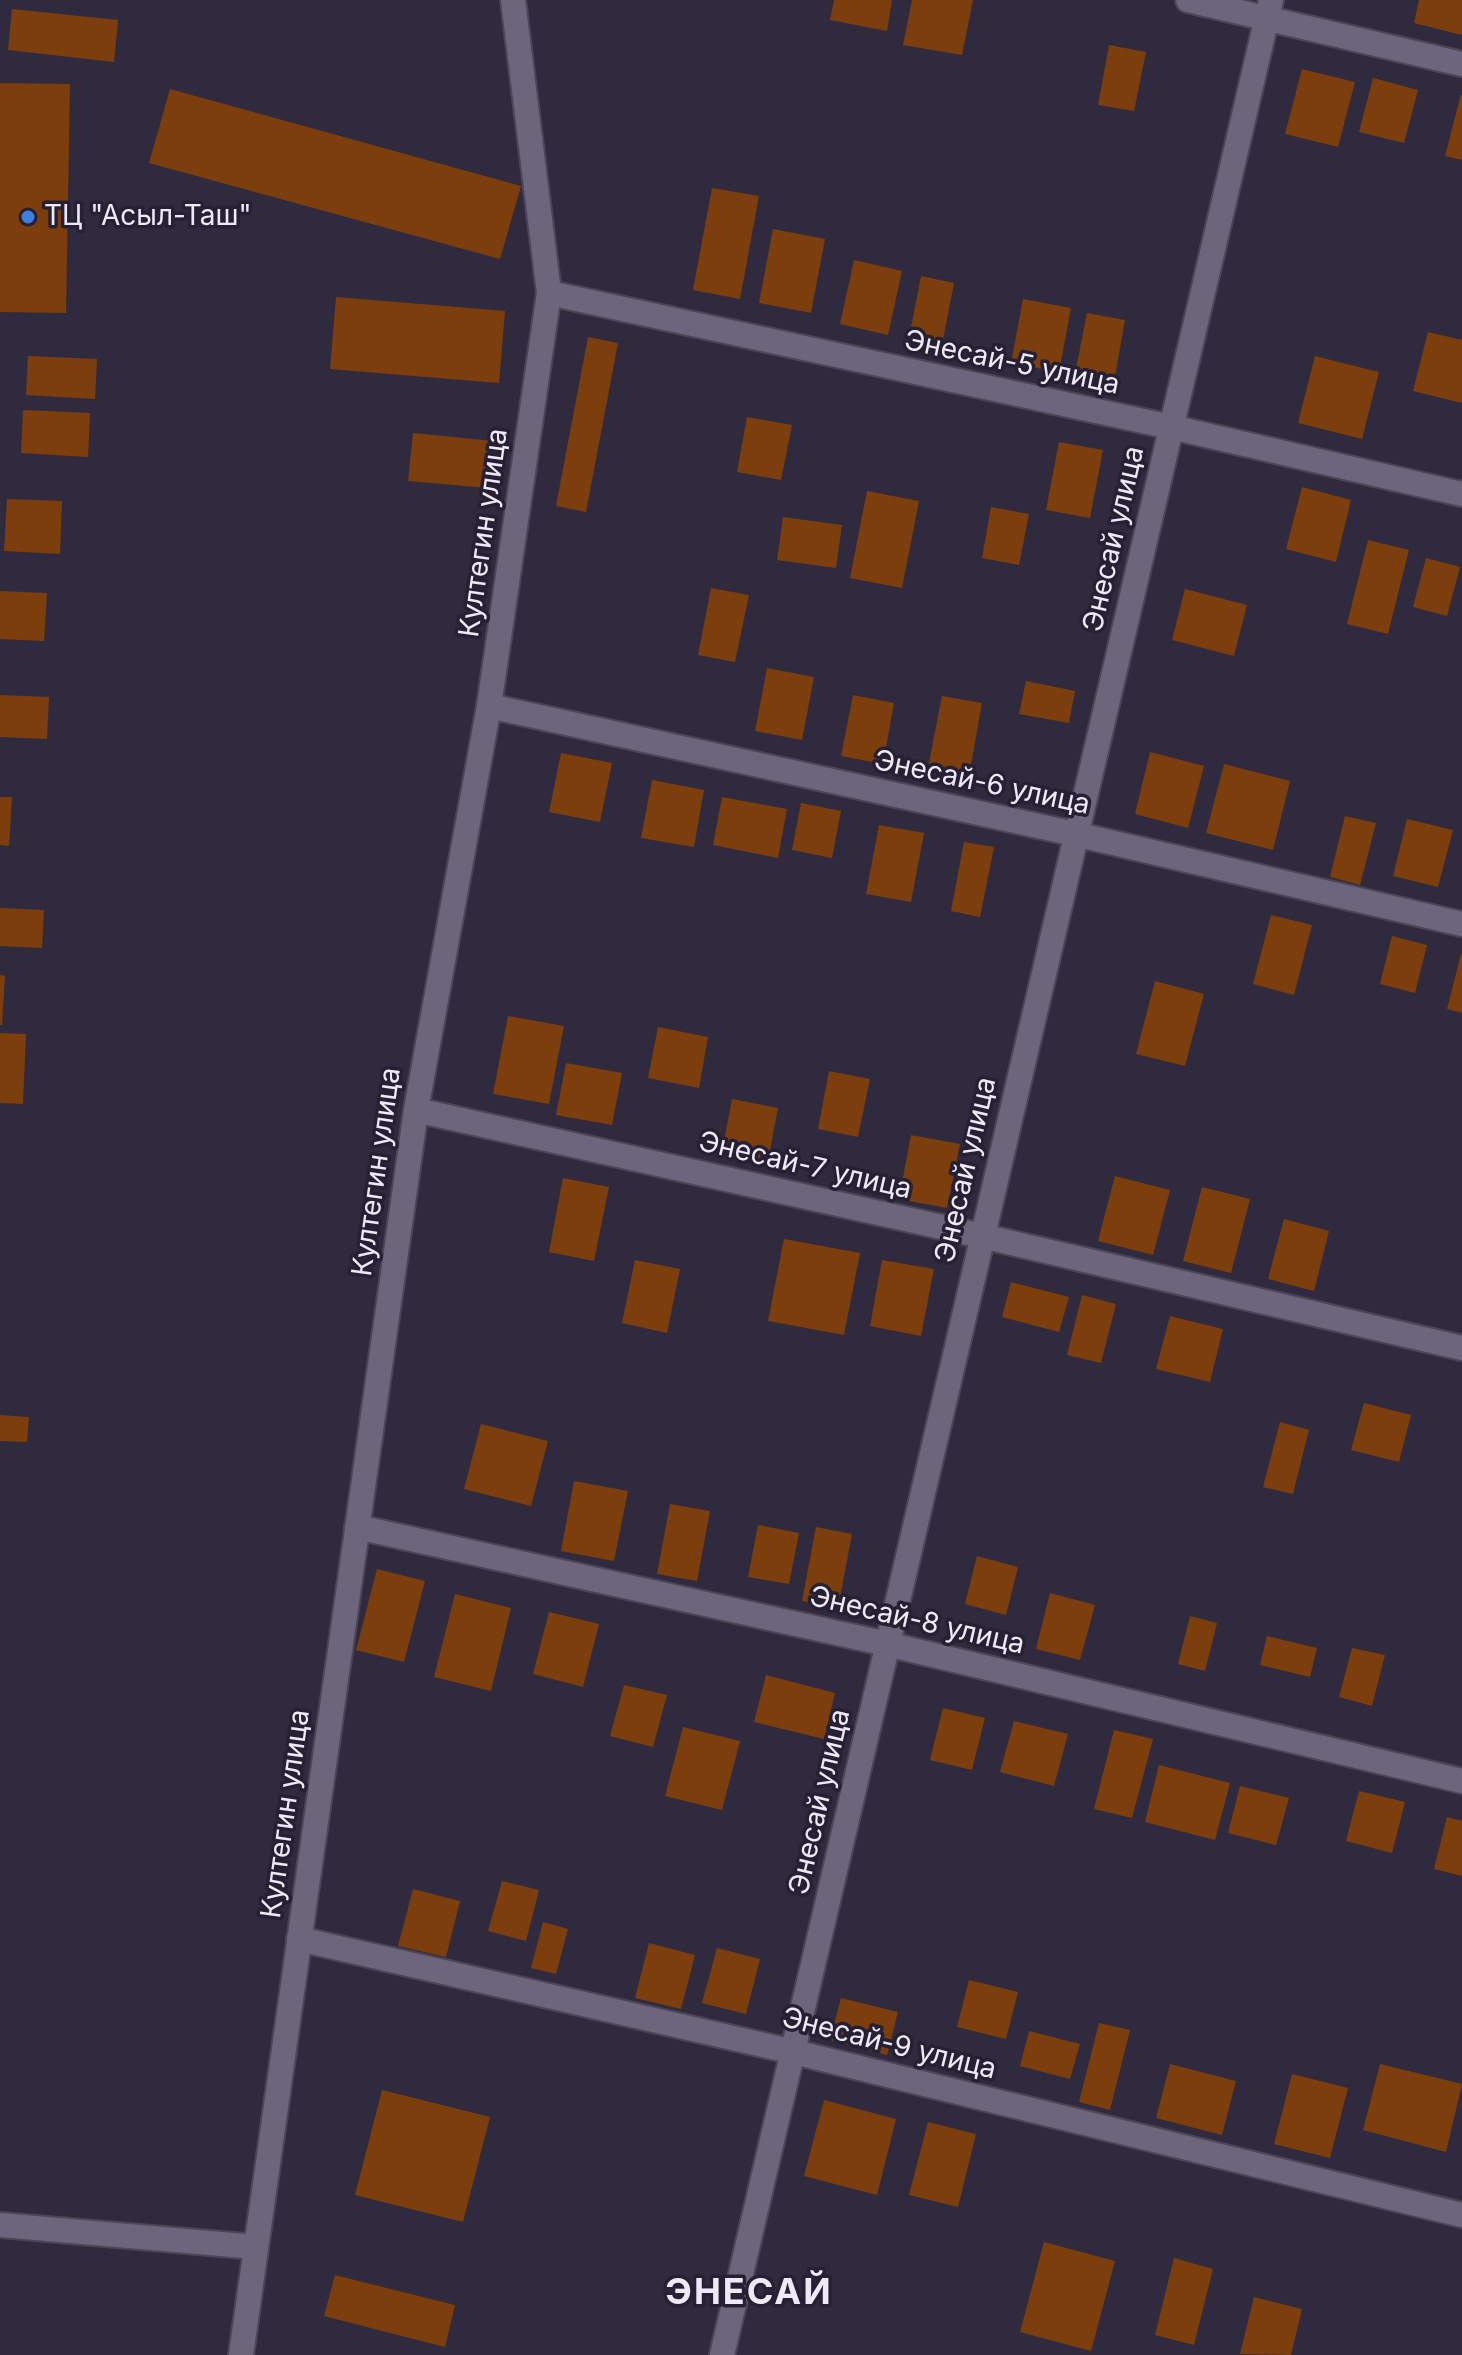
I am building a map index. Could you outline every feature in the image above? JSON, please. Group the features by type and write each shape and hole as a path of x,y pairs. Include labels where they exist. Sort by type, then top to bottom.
{"street":[{"name":"Култегин улица","path":"241,2355 416,1110 489,706 549,293 513,0"},
{"path":"1188,0 1269,9 1462,64"},
{"name":"Энесай улица","path":"722,2355 1269,9"},
{"name":"Энесай-5 улица","path":"549,293 1171,427 1462,494"},
{"name":"Энесай-6 улица","path":"489,706 1075,834 1462,924"},
{"name":"Энесай-7 улица","path":"416,1110 982,1236 1462,1348"},
{"name":"Энесай-8 улица","path":"357,1527 887,1644 1462,1781"},
{"name":"Энесай-9 улица","path":"299,1939 794,2052 1462,2215"},
{"path":"0,2225 256,2247"}],"building":[{"path":"834,0 892,0 887,31 830,20"},
{"path":"912,0 973,0 962,55 903,45"},
{"path":"1419,0 1462,0 1462,35 1414,23"},
{"path":"12,9 118,20 114,62 8,50"},
{"path":"1109,45 1146,52 1134,111 1098,105"},
{"path":"1302,69 1355,82 1338,147 1285,134"},
{"path":"1373,78 1418,90 1404,143 1359,132"},
{"path":"0,83 70,84 66,313 0,312"},
{"path":"170,89 521,186 500,259 149,163"},
{"path":"1462,95 1462,160 1445,156"},
{"path":"712,188 759,196 740,299 693,290"},
{"path":"773,229 825,239 811,313 759,303"},
{"path":"854,260 902,271 888,335 840,324"},
{"path":"921,276 954,283 941,350 908,343"},
{"path":"336,297 505,311 499,383 330,369"},
{"path":"1023,299 1071,308 1059,372 1011,363"},
{"path":"1087,313 1125,320 1114,382 1075,374"},
{"path":"1428,332 1462,340 1462,403 1413,391"},
{"path":"588,337 618,343 586,512 556,506"},
{"path":"28,356 97,359 95,399 26,395"},
{"path":"1315,356 1379,372 1362,439 1298,423"},
{"path":"23,410 90,413 88,457 21,453"},
{"path":"747,417 792,425 781,480 737,472"},
{"path":"413,433 493,441 488,488 408,481"},
{"path":"1059,442 1103,450 1090,518 1046,510"},
{"path":"1302,487 1351,500 1336,562 1286,549"},
{"path":"867,491 919,501 902,588 850,578"},
{"path":"7,499 62,501 60,554 4,551"},
{"path":"991,507 1029,514 1019,565 982,558"},
{"path":"783,517 842,525 836,568 777,560"},
{"path":"1368,540 1409,550 1388,634 1347,624"},
{"path":"1426,558 1460,567 1447,616 1413,607"},
{"path":"711,588 749,595 735,662 698,655"},
{"path":"1185,589 1247,605 1234,656 1172,640"},
{"path":"0,591 47,593 44,641 0,639"},
{"path":"767,668 814,677 802,740 755,731"},
{"path":"1026,681 1075,691 1069,723 1019,714"},
{"path":"0,695 49,697 47,739 0,737"},
{"path":"853,695 894,703 883,764 841,756"},
{"path":"942,696 982,703 969,776 928,768"},
{"path":"1150,752 1204,766 1188,828 1135,814"},
{"path":"561,753 612,763 600,822 549,812"},
{"path":"1224,764 1290,781 1273,850 1206,833"},
{"path":"652,780 704,790 694,847 641,838"},
{"path":"0,797 12,797 9,846 0,845"},
{"path":"722,797 787,809 778,858 713,845"},
{"path":"801,803 841,811 832,858 792,850"},
{"path":"1345,816 1376,823 1360,885 1330,877"},
{"path":"1407,819 1453,830 1438,887 1393,876"},
{"path":"879,825 924,833 911,902 866,894"},
{"path":"964,842 994,847 980,917 951,911"},
{"path":"0,908 44,910 42,948 0,946"},
{"path":"1271,915 1312,925 1294,995 1253,984"},
{"path":"1392,936 1427,945 1415,993 1380,984"},
{"path":"1462,954 1462,1013 1447,1009"},
{"path":"0,975 5,976 2,1025 0,1025"},
{"path":"1155,981 1204,994 1185,1066 1136,1054"},
{"path":"508,1016 564,1026 549,1104 493,1094"},
{"path":"658,1027 708,1037 699,1088 648,1078"},
{"path":"0,1033 26,1034 23,1104 0,1103"},
{"path":"566,1063 622,1073 612,1125 556,1115"},
{"path":"829,1071 870,1079 858,1137 818,1129"},
{"path":"732,1099 778,1108 768,1161 722,1152"},
{"path":"911,1135 960,1144 947,1208 899,1199"},
{"path":"1115,1176 1170,1190 1153,1255 1098,1241"},
{"path":"563,1178 609,1187 594,1261 549,1252"},
{"path":"1202,1187 1250,1199 1231,1273 1183,1261"},
{"path":"1284,1219 1329,1231 1314,1291 1268,1279"},
{"path":"784,1239 860,1253 844,1335 768,1321"},
{"path":"635,1260 680,1269 667,1333 622,1323"},
{"path":"882,1260 934,1269 921,1336 870,1326"},
{"path":"1011,1282 1069,1297 1059,1332 1002,1317"},
{"path":"1082,1295 1116,1304 1101,1363 1067,1355"},
{"path":"1170,1316 1223,1329 1210,1382 1156,1369"},
{"path":"1364,1403 1411,1415 1399,1462 1351,1450"},
{"path":"0,1415 29,1417 27,1442 0,1441"},
{"path":"1280,1422 1309,1430 1293,1494 1263,1487"},
{"path":"481,1424 548,1441 531,1506 464,1489"},
{"path":"574,1481 628,1491 614,1561 561,1551"},
{"path":"670,1504 710,1511 697,1581 657,1574"},
{"path":"758,1525 799,1533 789,1584 748,1577"},
{"path":"816,1527 852,1534 838,1608 802,1601"},
{"path":"977,1556 1018,1567 1006,1615 965,1604"},
{"path":"377,1569 425,1581 404,1662 356,1650"},
{"path":"1050,1593 1095,1605 1080,1660 1036,1649"},
{"path":"455,1594 511,1608 491,1691 434,1677"},
{"path":"549,1612 599,1624 583,1687 533,1674"},
{"path":"1190,1616 1217,1623 1205,1671 1178,1664"},
{"path":"1267,1636 1317,1648 1310,1677 1260,1665"},
{"path":"1352,1648 1385,1655 1372,1706 1339,1697"},
{"path":"766,1675 835,1693 824,1739 754,1722"},
{"path":"624,1685 667,1695 653,1747 610,1736"},
{"path":"943,1708 985,1718 972,1770 930,1760"},
{"path":"1014,1721 1068,1734 1054,1786 1000,1772"},
{"path":"683,1727 740,1741 722,1810 665,1796"},
{"path":"1114,1730 1153,1739 1132,1818 1094,1809"},
{"path":"1159,1765 1230,1783 1215,1840 1145,1822"},
{"path":"1240,1786 1289,1798 1276,1845 1228,1833"},
{"path":"1359,1791 1405,1802 1392,1853 1346,1841"},
{"path":"1447,1817 1462,1821 1462,1876 1434,1869"},
{"path":"502,1881 539,1890 526,1941 488,1931"},
{"path":"413,1889 460,1901 446,1957 398,1946"},
{"path":"543,1922 568,1929 556,1974 531,1968"},
{"path":"649,1943 695,1955 681,2009 635,1998"},
{"path":"717,1948 760,1959 746,2014 702,2003"},
{"path":"969,1980 1018,1992 1006,2039 957,2027"},
{"path":"841,1998 898,2012 887,2055 830,2040"},
{"path":"1099,2023 1130,2030 1110,2110 1079,2102"},
{"path":"1029,2031 1080,2044 1070,2079 1020,2066"},
{"path":"1170,2064 1236,2081 1222,2135 1156,2118"},
{"path":"1380,2064 1462,2084 1446,2152 1363,2130"},
{"path":"1292,2074 1348,2088 1330,2158 1274,2144"},
{"path":"382,2090 490,2117 463,2222 355,2195"},
{"path":"824,2100 896,2119 877,2195 804,2176"},
{"path":"928,2122 976,2134 958,2207 909,2195"},
{"path":"1044,2242 1115,2261 1091,2351 1020,2332"},
{"path":"1174,2258 1213,2269 1194,2345 1155,2335"},
{"path":"335,2275 455,2305 445,2347 324,2316"},
{"path":"1254,2297 1302,2309 1291,2355 1240,2354"}],"place":[{"name":"ТЦ \"Асыл-Таш\"","path":"28,217"}],"district":[{"name":"ЭНЕСАЙ","path":"749,2293"}]}
